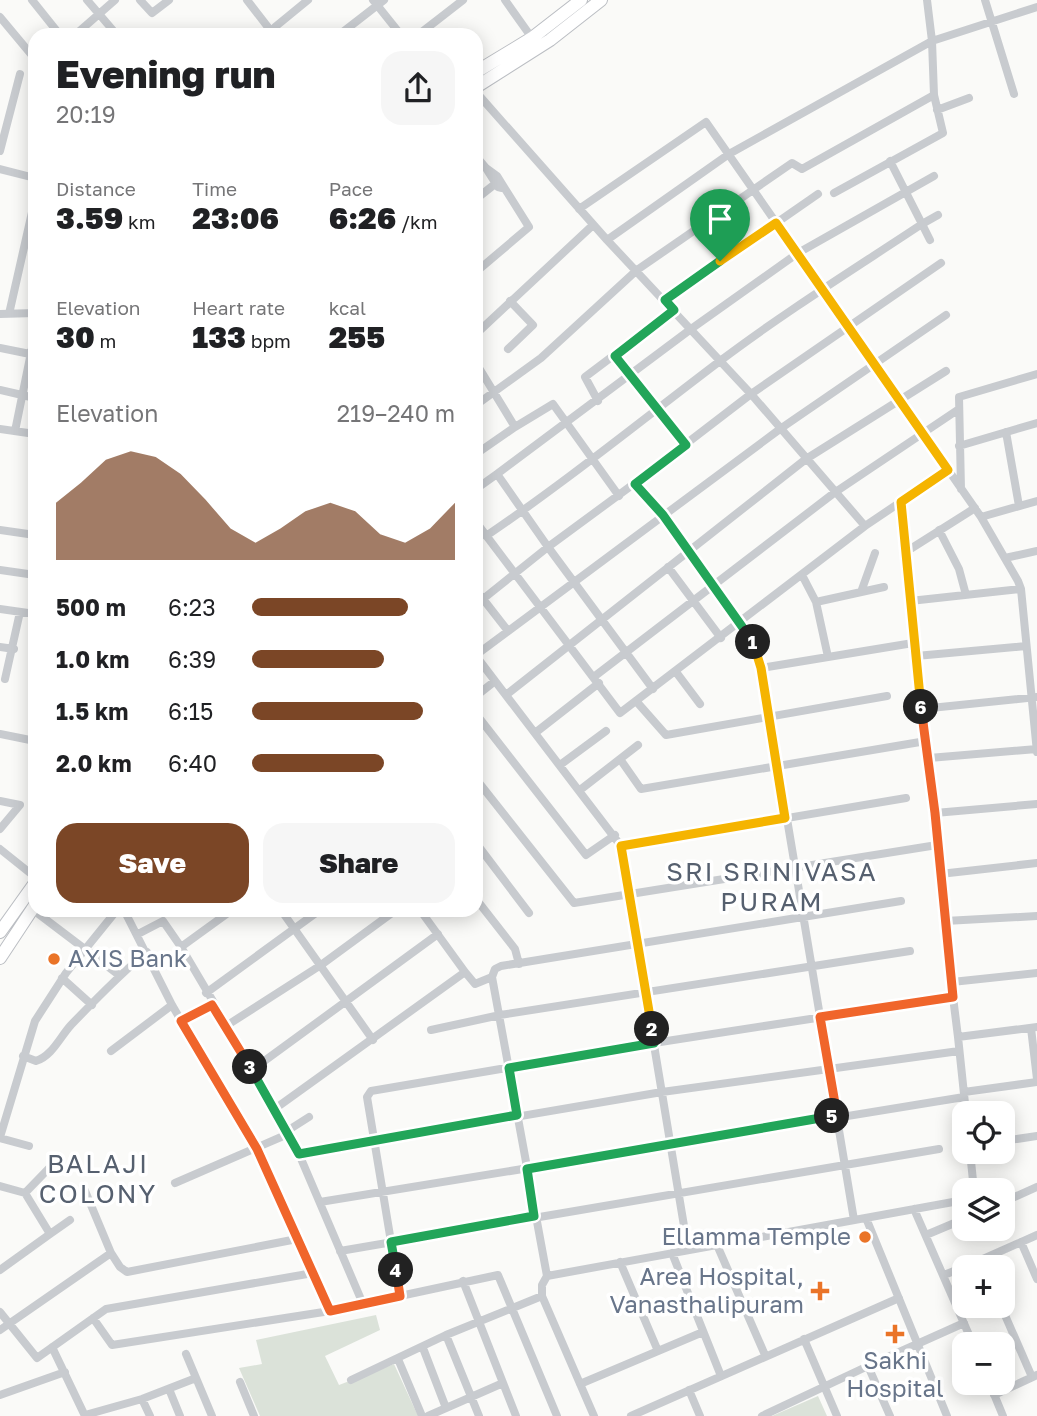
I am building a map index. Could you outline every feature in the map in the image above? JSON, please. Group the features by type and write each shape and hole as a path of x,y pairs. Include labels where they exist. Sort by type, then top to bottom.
{"main road":[{"path":"483,85 550,40 600,0"},
{"path":"483,68 532,38 576,2"},
{"path":"0,932 28,893"},
{"path":"0,958 28,916"}],"street":[{"path":"32,0 54,28"},
{"path":"87,0 111,28"},
{"path":"83,28 115,0"},
{"path":"140,0 152,13 169,0"},
{"path":"247,0 271,28"},
{"path":"277,28 308,0"},
{"path":"427,28 463,0"},
{"path":"505,0 532,38"},
{"path":"834,193 942,134 934,95 928,0"},
{"path":"985,0 1014,94"},
{"path":"347,28 378,2 396,28"},
{"path":"607,240 729,154 932,41 1037,8"},
{"path":"0,17 28,51"},
{"path":"0,151 20,74"},
{"path":"483,401 541,358 637,270 752,188 792,163 802,169 934,95"},
{"path":"483,98 593,225 721,360 865,526"},
{"path":"937,110 969,98"},
{"path":"579,209 706,122 981,517 1021,589 1034,697 1037,750 929,758"},
{"path":"890,161 930,240"},
{"path":"483,164 529,227 483,266"},
{"path":"0,169 28,176"},
{"path":"483,484 598,401 691,329 799,253 934,176"},
{"path":"483,195 498,186"},
{"path":"665,300 818,194"},
{"path":"486,536 593,461 721,360 938,215"},
{"path":"483,327 593,225"},
{"path":"28,226 4,314 28,313"},
{"path":"508,631 483,599 751,394 941,263"},
{"path":"508,349 533,325 510,301"},
{"path":"598,401 584,377 674,310"},
{"path":"483,651 780,429 946,314"},
{"path":"0,348 28,353"},
{"path":"615,356 629,377 686,445"},
{"path":"506,695 569,642 806,459 899,398 946,371"},
{"path":"15,431 28,372"},
{"path":"483,374 515,427"},
{"path":"961,489 959,397 1037,374"},
{"path":"0,390 28,396"},
{"path":"483,449 550,404 619,496"},
{"path":"535,733 626,651 834,493 959,409"},
{"path":"959,446 1037,423"},
{"path":"0,429 28,433"},
{"path":"1006,432 1019,506"},
{"path":"483,532 621,713 865,526 948,470"},
{"path":"497,474 653,689"},
{"path":"635,484 663,515 754,643 770,717 793,868 854,1220"},
{"path":"981,517 1037,501"},
{"path":"901,502 913,643 929,758 965,1101"},
{"path":"904,553 975,508"},
{"path":"0,530 28,534"},
{"path":"939,530 959,569 966,595"},
{"path":"1004,558 1037,551"},
{"path":"861,592 875,553"},
{"path":"668,567 721,638"},
{"path":"0,570 28,574"},
{"path":"802,575 816,602 828,657"},
{"path":"816,602 884,587"},
{"path":"910,601 1021,589"},
{"path":"0,609 28,613"},
{"path":"5,679 14,649 20,612"},
{"path":"761,668 913,643"},
{"path":"916,656 1026,646"},
{"path":"0,647 14,649"},
{"path":"483,665 621,846 688,1250"},
{"path":"676,672 700,704"},
{"path":"483,690 495,681"},
{"path":"636,702 666,735 887,696"},
{"path":"921,709 1034,697"},
{"path":"483,723 582,852 589,855 615,835"},
{"path":"560,765 606,731"},
{"path":"0,734 28,740"},
{"path":"620,759 641,789 926,741"},
{"path":"580,790 638,745"},
{"path":"483,788 574,903 937,845"},
{"path":"621,846 906,798"},
{"path":"0,801 20,804 0,829"},
{"path":"935,813 1037,804"},
{"path":"0,849 28,871"},
{"path":"483,852 529,913"},
{"path":"940,874 1037,863"},
{"path":"594,1416 542,1296 542,1285 547,1276 492,977 495,969 901,901"},
{"path":"483,908 514,949 519,964"},
{"path":"946,921 1037,915"},
{"path":"46,917 119,975"},
{"path":"29,1146 0,1137 35,1021 83,949 111,917"},
{"path":"128,917 181,1021 257,1149 330,1311"},
{"path":"181,947 222,917"},
{"path":"287,917 373,1040"},
{"path":"205,993 311,917"},
{"path":"226,1026 321,965 386,917"},
{"path":"425,917 475,984 492,977"},
{"path":"138,934 163,921 181,947 212,1005 276,1108 299,1154 363,1304"},
{"path":"252,1070 438,934"},
{"path":"431,1030 500,1015 646,995 911,951"},
{"path":"23,1056 36,1061 43,1058 119,975 148,952"},
{"path":"276,1108 465,972"},
{"path":"952,982 1037,973"},
{"path":"62,978 92,1005"},
{"path":"400,1296 367,1097 371,1091 654,1043 953,997"},
{"path":"111,1051 173,1005"},
{"path":"181,1021 212,1005"},
{"path":"320,1202 527,1169 1037,1080 1034,1027 958,1037"},
{"path":"299,1154 662,1092 828,1067 960,1051"},
{"path":"175,1183 257,1149 309,1117"},
{"path":"1015,1139 1037,1136"},
{"path":"340,1251 939,1149"},
{"path":"25,1193 55,1163"},
{"path":"0,1186 25,1193 50,1234"},
{"path":"83,1186 111,1253 120,1267 128,1272 297,1239"},
{"path":"1015,1197 1037,1187"},
{"path":"547,1276 952,1202"},
{"path":"914,1209 968,1332"},
{"path":"866,1217 947,1416"},
{"path":"0,1270 70,1220"},
{"path":"926,1235 952,1225"},
{"path":"999,1255 1037,1235"},
{"path":"1021,1242 1037,1279"},
{"path":"717,1245 765,1356"},
{"path":"0,1330 111,1253"},
{"path":"672,1253 721,1376"},
{"path":"620,1262 658,1352"},
{"path":"944,1275 952,1272"},
{"path":"0,1312 34,1356 40,1356 110,1308 313,1273"},
{"path":"93,1318 112,1345 330,1311 463,1280 498,1275 557,1416"},
{"path":"463,1280 516,1416"},
{"path":"351,1380 446,1335 542,1296"},
{"path":"631,1416 647,1413 689,1390 899,1298"},
{"path":"1007,1318 1034,1376 1015,1385"},
{"path":"762,1416 964,1323"},
{"path":"580,1384 703,1332"},
{"path":"446,1335 479,1416"},
{"path":"804,1339 837,1416"},
{"path":"52,1347 85,1415 119,1411 196,1378"},
{"path":"423,1348 446,1408"},
{"path":"186,1354 212,1416"},
{"path":"398,1359 422,1416"},
{"path":"868,1366 890,1416"},
{"path":"0,1395 65,1372"},
{"path":"240,1382 254,1416"},
{"path":"428,1416 503,1383"},
{"path":"169,1390 180,1416"},
{"path":"689,1390 700,1416"},
{"path":"994,1395 1003,1416"},
{"path":"142,1399 150,1416"}],"shaded area":[{"path":"376,1315 380,1330 325,1356 339,1385 394,1364 418,1416 260,1416 239,1368 262,1364 256,1340"},
{"path":"818,1396 827,1416 772,1416"}],"place":[{"name":"AXIS Bank","path":"54,959"},
{"name":"Ellamma Temple","path":"865,1237"},
{"name":"Area Hospital, Vanasthalipuram","path":"820,1291"},
{"name":"Sakhi Hospital","path":"895,1334"}],"district":[{"name":"SRI SRINIVASA PURAM","path":"772,886"},
{"name":"BALAJI COLONY","path":"98,1179"}],"route":[{"path":"776,223 948,470 901,502 913,643 929,758 953,997 820,1017 837,1115 527,1169 534,1216 391,1242 400,1296 330,1311 257,1149 181,1021 212,1005 276,1108 299,1154 375,1143 517,1115 509,1068 654,1043 621,846 785,818 770,717 754,643 663,515 635,484 686,445 629,377 615,356 674,310 665,300 720,261 776,223"}]}
